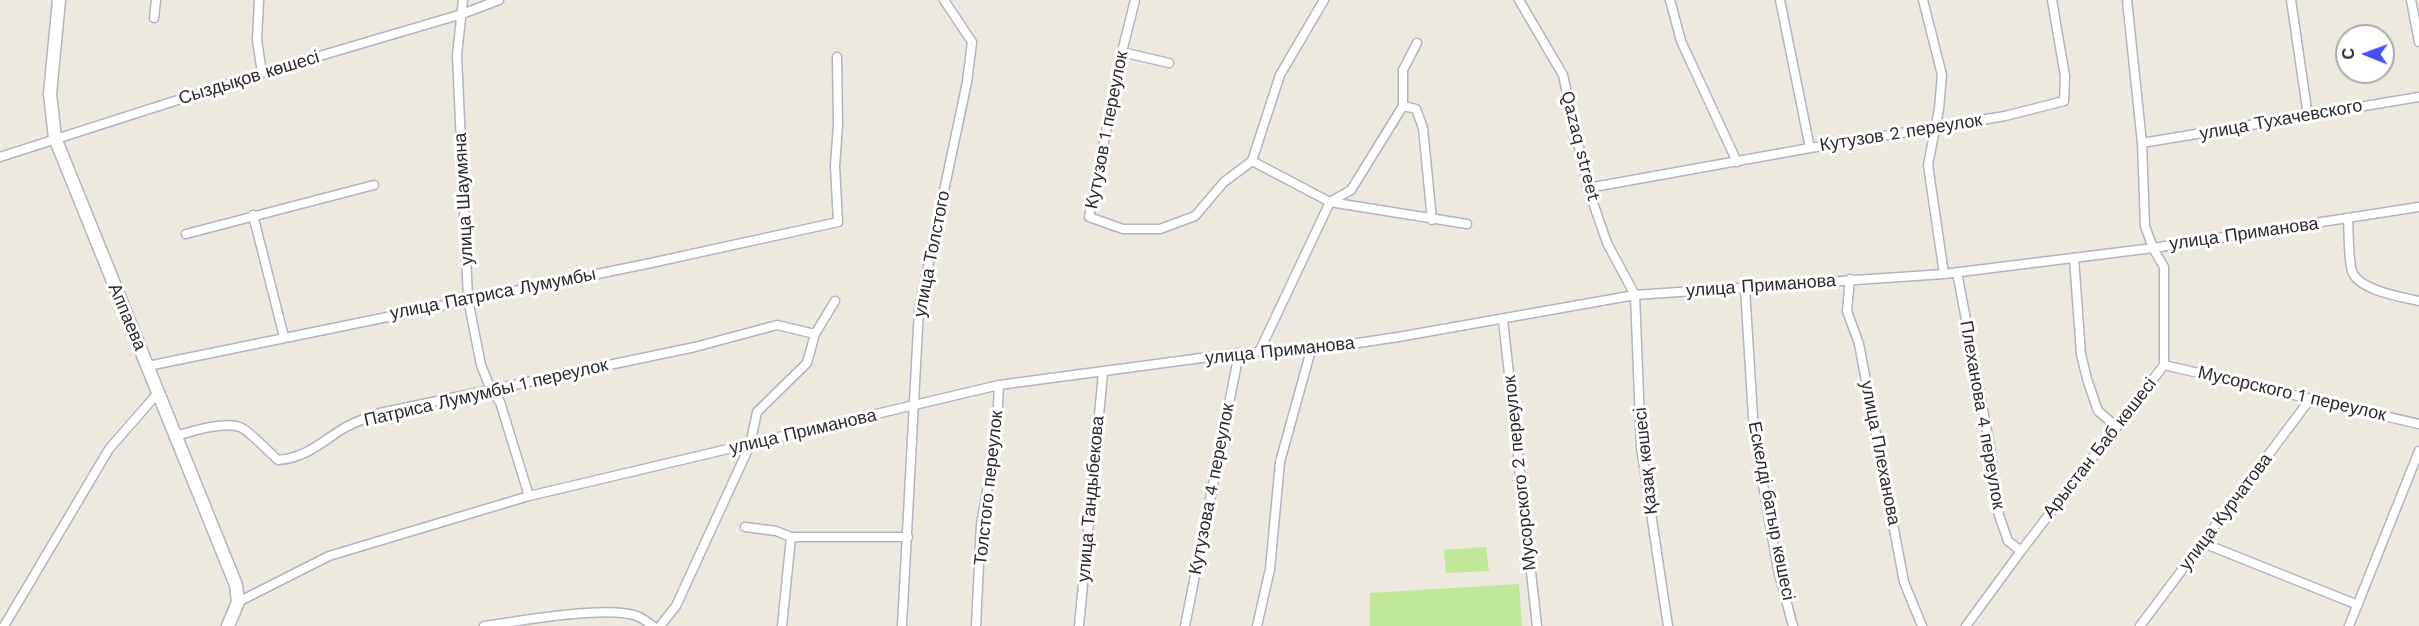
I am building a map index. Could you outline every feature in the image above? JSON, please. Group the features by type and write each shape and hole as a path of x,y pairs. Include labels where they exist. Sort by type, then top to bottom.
{"street":[{"name":"Аппаева","path":"59,0 50,94 55,138 236,585 238,602"},
{"path":"154,18 156,0"},
{"path":"259,0 257,40 262,73"},
{"name":"улица Шаумяна","path":"463,0 458,28 457,55 468,299 481,365 491,390 500,402 529,496"},
{"name":"Сыздықов көшесі","path":"0,157 262,73 462,14 499,0"},
{"name":"улица Толстого","path":"902,626 920,309 967,82 972,42 944,0"},
{"name":"Кутузов 1 переулок","path":"1135,0 1122,52 1089,217 1123,229 1160,229 1195,216 1224,182 1252,161"},
{"path":"1324,0 1280,75 1252,161 1330,202 1467,224"},
{"name":"Qazaq street","path":"1519,0 1563,75 1588,188 1607,243 1635,295"},
{"path":"1670,0 1681,40 1737,162"},
{"path":"1780,0 1810,148"},
{"path":"1923,0 1942,75 1939,109 1928,165 1944,274"},
{"name":"Кутузов 2 переулок","path":"1588,188 2005,116 2064,100 2065,76 2052,0"},
{"name":"Арыстан Баб көшесі","path":"1966,626 2164,365 2164,267 2152,248 2145,226 2142,143 2127,0"},
{"path":"2291,0 2308,116"},
{"path":"2411,0 2419,42"},
{"path":"1260,350 1330,202 1351,190 1403,106 1403,70 1417,43"},
{"path":"1122,52 1169,63"},
{"name":"улица Патриса Лумумбы","path":"148,366 651,263 838,222 835,166 838,124 837,57"},
{"name":"улица Тухачевского","path":"2142,143 2419,97"},
{"path":"1403,106 1416,109 1423,128 1432,220"},
{"path":"186,234 374,185"},
{"name":"улица Приманова","path":"238,602 329,556 529,496 999,385 1103,373 1239,353 1253,354 1260,350 1311,350 1503,320 1635,295 1944,274 2152,248 2419,207"},
{"path":"253,215 284,337"},
{"path":"2348,218 2353,272 2359,282 2371,288 2419,301"},
{"path":"2074,258 2081,354 2087,379 2098,411 2117,427"},
{"name":"Плеханова 4 переулок","path":"1957,272 1990,447 1999,515 2008,541 2021,551"},
{"name":"улица Плеханова","path":"1850,279 1847,311 1859,344 1904,582 1922,626"},
{"name":"Ескелді батыр көшесі","path":"1745,288 1754,434 1778,570 1793,626"},
{"name":"Қазақ көшесі","path":"1635,295 1641,447 1668,626"},
{"path":"660,626 676,606 750,445 757,412 807,363 814,334 835,300"},
{"name":"Мусорского 2 переулок","path":"1503,320 1537,626"},
{"name":"Патриса Лумумбы 1 переулок","path":"176,436 235,424 245,429 278,460 292,459 304,455 343,428 380,413 705,345 777,325 814,334"},
{"path":"1257,626 1270,569 1280,462 1311,350"},
{"name":"Кутузова 4 переулок","path":"1185,626 1239,353"},
{"name":"Мусорского 1 переулок","path":"2164,365 2419,424"},
{"name":"улица Тандыбекова","path":"1079,626 1103,373"},
{"name":"Толстого переулок","path":"976,626 981,524 996,442 999,385"},
{"path":"4,626 109,449 157,394"},
{"name":"улица Курчатова","path":"2140,626 2311,398"},
{"path":"2349,626 2419,451"},
{"path":"745,527 776,531 791,537 908,537"},
{"path":"782,626 791,537"},
{"path":"2203,543 2358,605"},
{"path":"228,626 238,602"},
{"path":"484,626 544,617 613,613 637,616 653,626"}],"green space":[{"path":"1486,547 1489,571 1446,573 1444,550"},
{"path":"1519,584 1522,626 1370,626 1370,593"}]}
